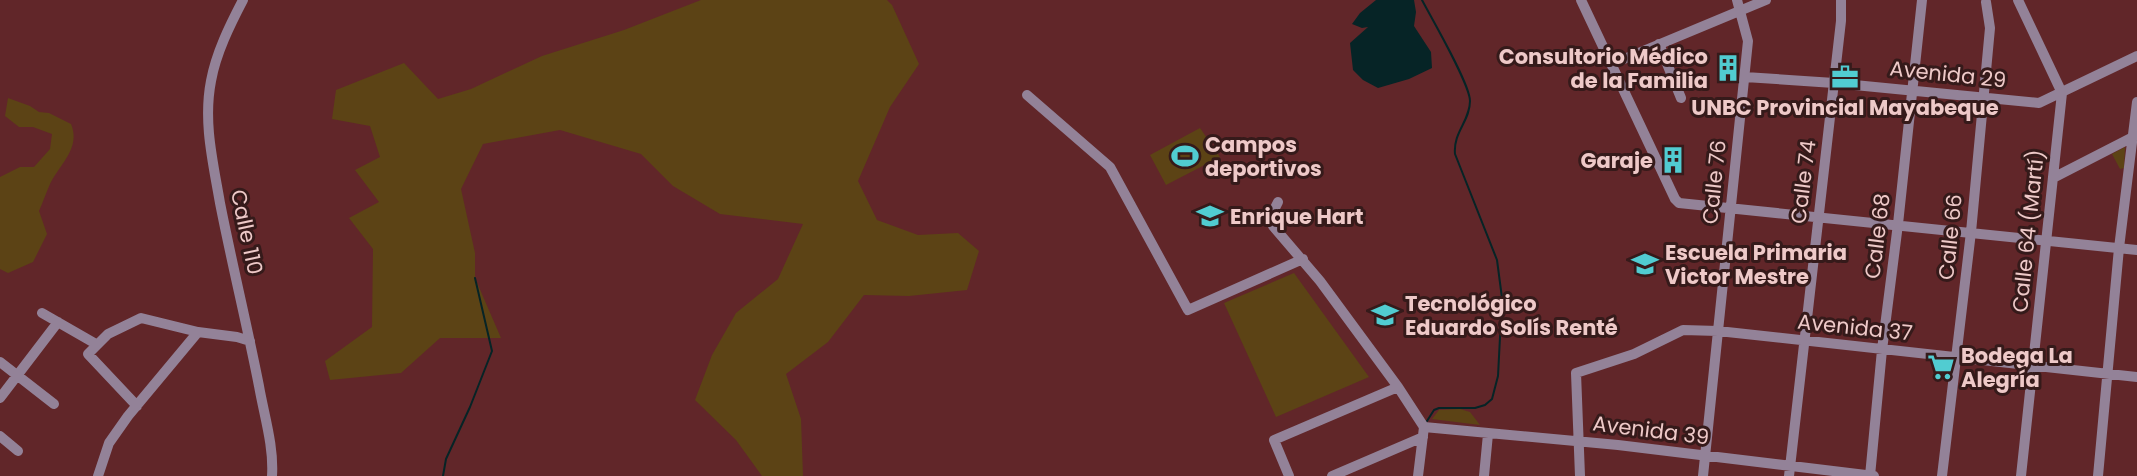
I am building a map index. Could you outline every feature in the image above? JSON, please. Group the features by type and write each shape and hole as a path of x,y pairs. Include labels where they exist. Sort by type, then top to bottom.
{"street":[{"name":"Calle 110","path":"243,0 231,22 215,66 211,81 208,129 230,253 269,435 272,476"},
{"path":"1581,0 1675,199 1679,203 2137,250"},
{"path":"1612,64 1739,5 1766,0"},
{"name":"Calle 74","path":"1790,471 1834,82 1841,0"},
{"name":"Calle 68","path":"1871,476 1881,350 1898,224 1922,0"},
{"path":"2018,0 2062,93"},
{"name":"Calle 66","path":"1942,476 1971,232 1990,28 1986,2"},
{"name":"Calle 76","path":"1703,476 1748,41 1739,5"},
{"path":"1659,44 1681,98"},
{"name":"Avenida 29","path":"1745,77 1834,82 2039,103 2137,56"},
{"name":"Calle 64 (Martí)","path":"2021,476 2062,93"},
{"path":"1028,95 1110,167 1188,310 1303,260"},
{"path":"2098,476 2119,248 2135,136 2137,102"},
{"path":"2053,178 2135,136"},
{"path":"1278,202 1274,226 1303,260 1398,387 1423,432 1418,476"},
{"path":"42,313 96,344"},
{"path":"137,406 88,354 108,334 141,318 198,332 250,341"},
{"path":"0,398 58,322"},
{"name":"Avenida 37","path":"1579,441 1576,373 1635,354 1683,330 1718,331 2137,377"},
{"path":"98,476 109,443 198,332"},
{"path":"0,362 54,404"},
{"path":"1288,476 1274,440 1398,387"},
{"path":"1332,476 1423,432"},
{"name":"Avenida 39","path":"1423,432 1579,441 1706,456 1790,471 1871,476"},
{"path":"1484,476 1488,434"},
{"path":"0,436 18,451"},
{"path":"1579,441 1580,476"}],"shaded area":[{"path":"701,0 887,0 892,5 919,64 890,107 858,181 877,220 918,235 958,233 979,251 967,290 909,296 864,295 828,342 786,374 801,419 803,476 762,476 736,440 695,400 712,355 736,313 778,279 803,224 720,214 673,186 641,154 560,130 483,144 461,189 475,253 475,278 501,338 440,338 401,373 330,380 325,361 372,327 373,249 349,218 379,202 355,170 380,157 370,126 332,119 336,90 404,63 438,99 471,89 542,56 624,30"},
{"path":"8,98 71,124 73,141 68,156 50,184 39,211 47,234 33,262 8,273 0,269 0,177 20,167 34,167 50,149 52,134 33,127 19,127 5,116"},
{"name":"Campos deportivos","path":"1200,128 1220,157 1166,185 1150,155"},
{"path":"2125,147 2124,168 2120,169 2112,154"},
{"path":"1294,273 1369,377 1276,417 1224,303"},
{"path":"1460,409 1470,412 1480,425 1432,419 1439,410"}],"water":[{"path":"1376,0 1414,0 1416,12 1414,26 1431,52 1432,68 1409,79 1378,88 1363,80 1353,70 1350,43 1368,27 1362,28 1352,24 1360,13"}],"waterway":[{"path":"1422,0 1468,93 1469,108 1456,139 1455,154 1497,260 1502,298 1498,376 1492,399 1485,405 1475,408 1439,408 1434,410 1427,421"},
{"path":"443,476 446,459 492,351 475,278"}],"place":[{"name":"Consultorio Médico de la Familia","path":"1728,68"},
{"name":"UNBC Provincial Mayabeque","path":"1845,77"},
{"name":"Campos deportivos","path":"1185,156"},
{"name":"Garaje","path":"1673,160"},
{"name":"Enrique Hart","path":"1210,216"},
{"name":"Escuela Primaria Victor Mestre","path":"1645,264"},
{"name":"Tecnológico Eduardo Solís Renté","path":"1385,315"},
{"name":"Bodega La Alegría","path":"1941,367"}]}
